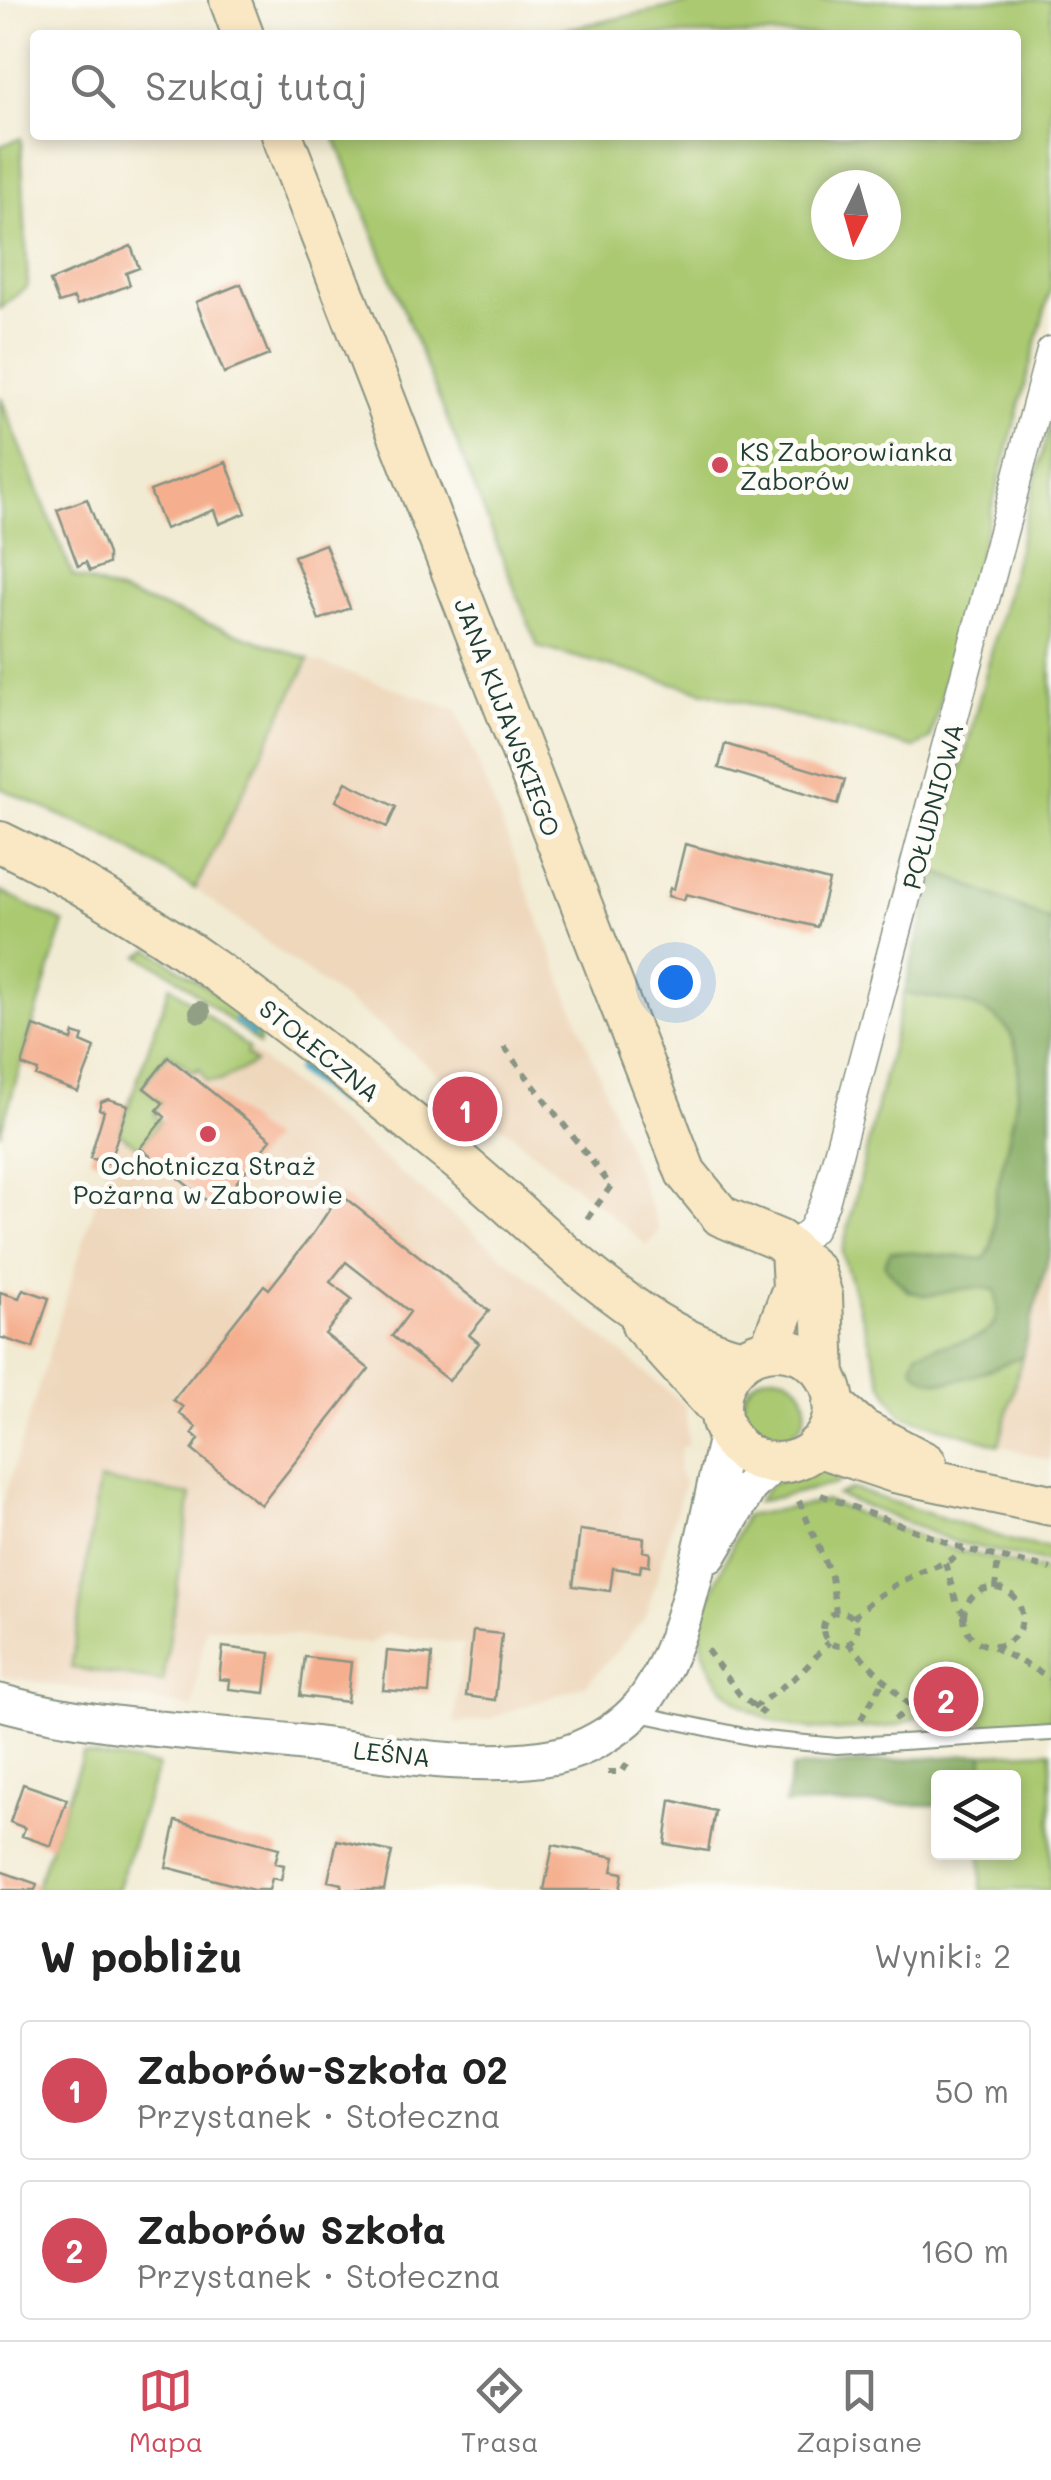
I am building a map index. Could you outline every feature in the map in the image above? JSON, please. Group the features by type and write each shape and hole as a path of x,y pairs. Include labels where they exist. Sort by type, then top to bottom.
{"main road":[{"path":"230,0 241,30"},
{"name":"JANA KUJAWSKIEGO","path":"284,140 686,1173 721,1216 791,1249 814,1270 819,1283 829,1390"},
{"name":"STOŁECZNA","path":"0,842 97,891 220,972 457,1159 615,1294 724,1423"},
{"path":"791,1249 793,1288 756,1355 726,1380 724,1423 747,1454 774,1462 794,1460 816,1446 829,1428 829,1390"},
{"name":"STOŁECZNA","path":"615,1294 706,1349 756,1355"},
{"path":"756,1355 799,1354 863,1430 960,1483"},
{"path":"816,1446 894,1472 1051,1505"}],"street":[{"name":"POŁUDNIOWA","path":"791,1249 812,1230 825,1203 1051,351"},
{"name":"LEŚNA","path":"692,1586 724,1423"},
{"name":"LEŚNA","path":"0,1702 82,1719 484,1761 568,1754 634,1713 658,1679 692,1586 737,1505 774,1462"}],"lane":[{"path":"634,1713 754,1738 837,1746 1051,1733"}],"path":[{"path":"504,1047 610,1186 584,1223"},
{"path":"820,1494 964,1548 1051,1569"},
{"path":"800,1500 830,1576 836,1612"},
{"path":"852,1618 876,1596 945,1563 964,1548"},
{"path":"996,1588 998,1558"},
{"path":"945,1563 972,1638 1051,1678"},
{"path":"964,1614 972,1598 996,1588 1012,1595 1022,1616 1014,1638 992,1646"},
{"path":"836,1612 852,1618"},
{"path":"829,1642 823,1626 836,1612"},
{"path":"848,1643 856,1632 852,1618"},
{"path":"706,1638 713,1663 753,1708 769,1716"},
{"path":"829,1642 848,1643 912,1708"},
{"path":"753,1708 802,1673 829,1642"},
{"path":"861,1719 884,1680"},
{"path":"843,1721 897,1719 912,1708 954,1706 985,1718"}],"shaded area":[{"path":"309,659 457,710 660,1231 647,1245 376,1023 195,889"},
{"path":"170,985 685,1405 688,1444 681,1448 678,1469 684,1483 646,1617 587,1684 486,1720 454,1724 463,1644 385,1634 368,1644 206,1626 193,1708 0,1676 0,1511 126,1104"},
{"path":"1051,1247 1051,1461 999,1445"}],"green space":[{"name":"KS Zaborowianka Zaborów","path":"704,0 1051,0 1051,287 930,739 914,748 538,647 336,140 1021,140 1021,30 562,30"},
{"path":"21,138 28,286 0,309 0,146"},
{"path":"0,396 73,576 309,659 195,889 111,838 0,788"},
{"path":"1051,420 1051,921 935,871"},
{"path":"935,871 1051,921 1051,1247 1022,1357 950,1381 923,1377 912,1367 917,1353 987,1332 997,1309 995,1290 961,1289 924,1295 899,1282 884,1264 891,1251 984,1259 989,1252 1019,1070 1010,1033 990,1014 962,1003 904,993"},
{"path":"0,891 64,923 0,1134"},
{"path":"150,949 261,1024 259,1044 175,976 140,956"},
{"path":"170,985 249,1049 246,1054 255,1063 220,1081 206,1081 199,1068 194,1072 168,1053 142,1086 163,1103 154,1115 161,1121 140,1148 119,1133"},
{"path":"904,993 962,1003 990,1014 1010,1033 1016,1049 1017,1092 989,1251 984,1259 891,1251 885,1264 908,1292 972,1286 995,1290 997,1309 987,1332 917,1353 912,1367 967,1376 1022,1357 999,1445 901,1415 882,1383 842,1253"},
{"path":"774,1375 796,1385 806,1407 796,1429 774,1439 752,1429 742,1407 752,1385"},
{"path":"826,1468 850,1474 835,1484 757,1502 770,1484"},
{"path":"99,1480 191,1495 163,1682 71,1668"},
{"path":"853,1489 1016,1542 1051,1548 1051,1564 955,1542 837,1495"},
{"path":"826,1501 949,1548 1051,1572 1051,1720 989,1724 945,1712 891,1727 828,1730 775,1721 751,1711 731,1696 715,1676 704,1652 699,1622 745,1516"},
{"path":"1051,1751 1051,1890 981,1890 981,1860 1021,1860 1021,1770 982,1770 983,1754"},
{"path":"83,1754 158,1766 117,1890 35,1890"},
{"path":"983,1754 982,1770 931,1770 931,1805 785,1804 792,1768"}],"building":[{"path":"131,246 139,268 126,273 130,285 77,305 74,298 59,303 50,281"},
{"path":"241,284 269,355 224,373 196,302"},
{"path":"226,462 246,513 219,524 214,510 165,529 150,491"},
{"path":"87,499 108,554 108,564 90,571 86,562 78,566 57,510"},
{"path":"325,544 350,608 319,620 294,556"},
{"path":"725,744 845,780 838,804 719,768"},
{"path":"346,782 396,807 387,827 336,801"},
{"path":"685,844 829,881 817,927 686,894 684,900 668,896 670,888 674,889"},
{"path":"34,1026 72,1040 74,1033 83,1036 81,1042 95,1048 78,1092 36,1076 38,1071 22,1065"},
{"name":"Ochotnicza Straż Pożarna w Zaborowie","path":"168,1057 271,1139 216,1208 140,1148 165,1117 157,1110 163,1103 144,1088"},
{"path":"108,1099 128,1105 109,1163 90,1158 104,1111 99,1109 101,1102"},
{"path":"340,1194 489,1311 469,1335 479,1343 449,1381 392,1336 410,1312 346,1262 330,1282 352,1299 325,1334 369,1369 261,1505 192,1450 199,1439 192,1433 196,1427 179,1413 183,1407 173,1400 264,1285 269,1289"},
{"path":"23,1289 49,1298 33,1348 0,1337 0,1292 19,1298"},
{"path":"580,1530 644,1538 643,1551 650,1553 649,1566 641,1565 640,1572 613,1568 610,1591 573,1586"},
{"path":"473,1631 502,1634 495,1700 466,1696"},
{"path":"223,1647 270,1653 265,1693 229,1689 230,1680 219,1679"},
{"path":"387,1651 432,1655 429,1693 383,1690"},
{"path":"305,1657 351,1662 347,1702 300,1696"},
{"path":"23,1784 67,1799 51,1846 22,1836 25,1828 10,1822"},
{"path":"671,1800 715,1811 708,1851 665,1844"},
{"path":"176,1821 279,1848 275,1863 284,1865 281,1880 272,1878 269,1890 253,1890 166,1867"},
{"path":"337,1840 392,1852 384,1890 340,1890 342,1884 328,1881"},
{"path":"553,1845 615,1857 612,1871 623,1873 620,1890 544,1890"},
{"path":"0,1871 37,1884 35,1890 0,1890"}],"waterway":[{"path":"238,1019 254,1032"},
{"path":"300,1070 339,1100"}],"place":[{"name":"KS Zaborowianka Zaborów","path":"720,465"},
{"name":"Zaborów-Szkoła 02","path":"465,1109"},
{"name":"Ochotnicza Straż Pożarna w Zaborowie","path":"208,1134"},
{"name":"Zaborów Szkoła","path":"946,1699"}]}
